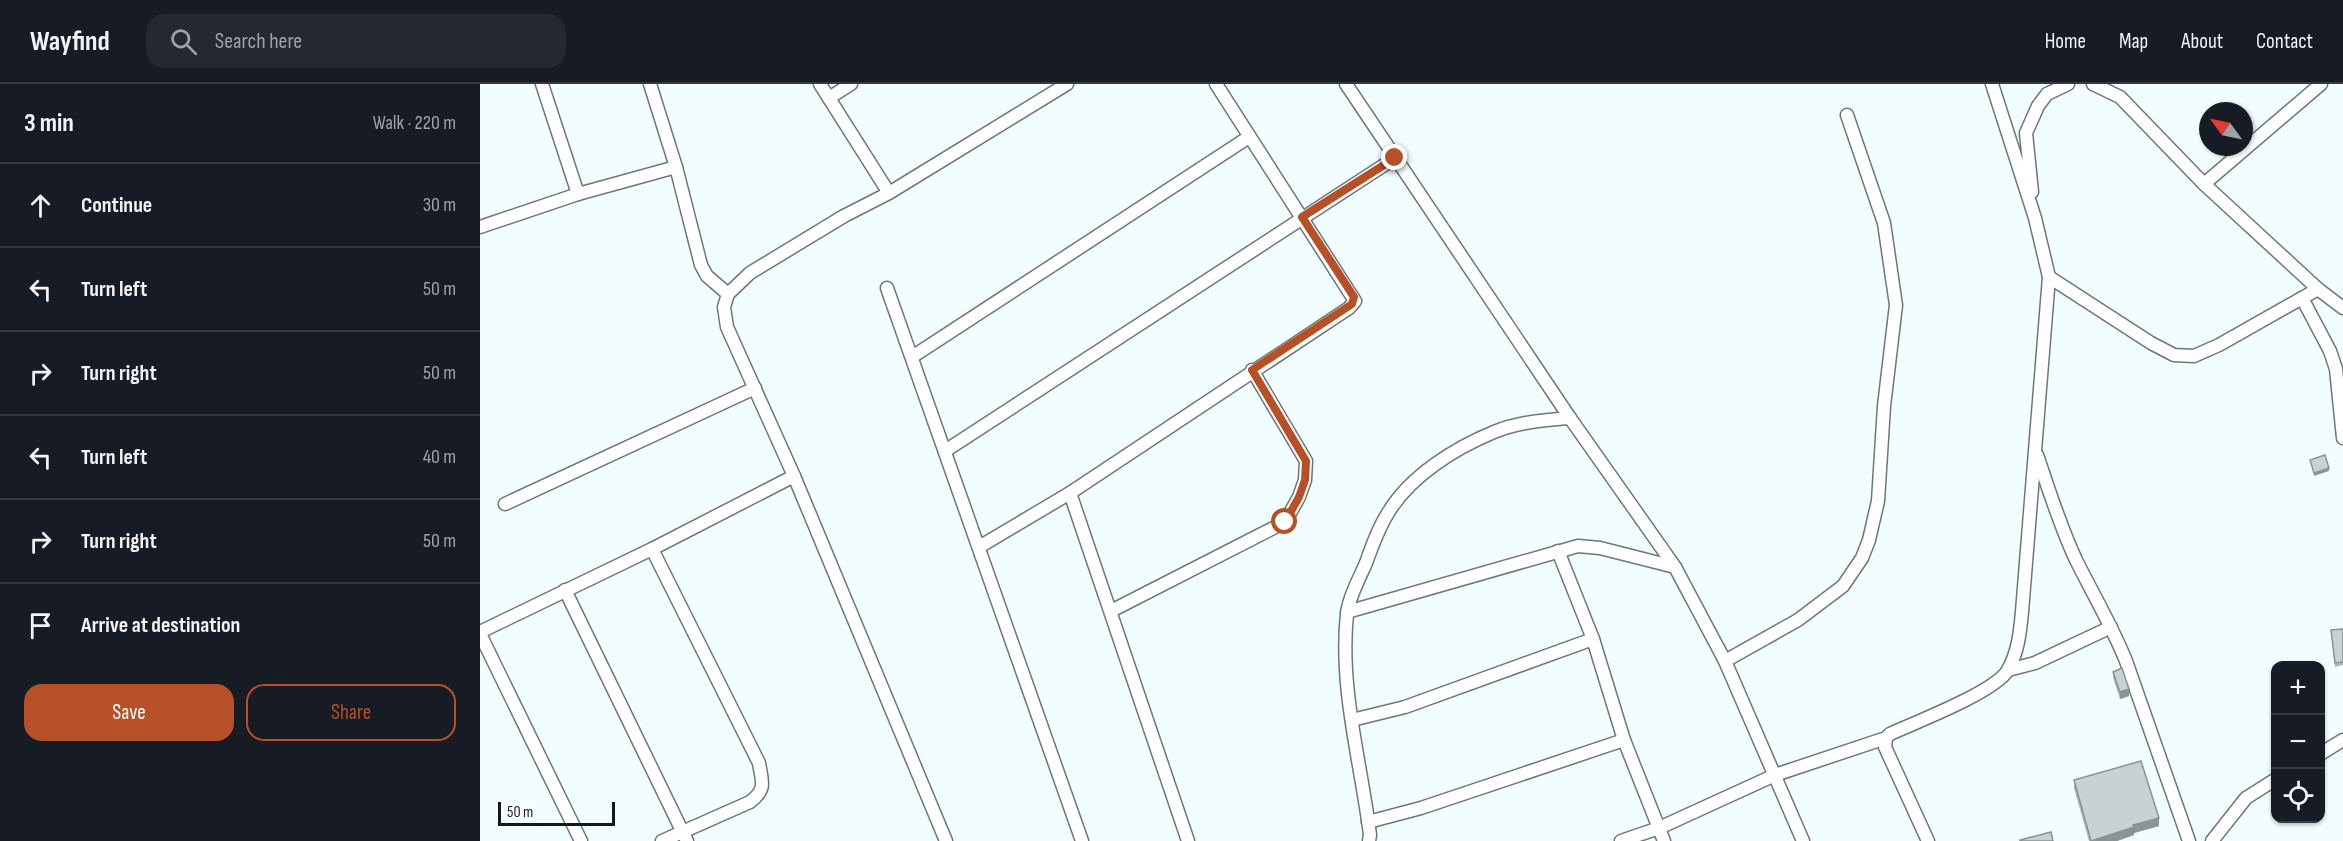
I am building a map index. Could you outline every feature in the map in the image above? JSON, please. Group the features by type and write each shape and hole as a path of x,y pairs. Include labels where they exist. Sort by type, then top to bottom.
{"street":[{"path":"542,84 578,194"},
{"path":"650,84 676,167 700,266 707,276 728,294"},
{"path":"820,84 890,193"},
{"path":"829,98 851,84"},
{"path":"946,841 794,477 727,327 724,307 728,294 750,273 844,216 890,193 1067,84"},
{"path":"979,547 1070,493 1252,370 1349,308 1355,301 1216,84"},
{"path":"1346,84 1570,418 1675,567 1725,661 1803,841"},
{"path":"1621,841 1659,828 1775,775 1886,738 1890,734 1993,686 2008,670 2018,647 2049,278 2035,218 1992,84"},
{"path":"2035,218 2026,133 2038,106 2047,94 2068,84"},
{"path":"2093,84 2120,97 2204,184 2318,289 2343,308"},
{"path":"2204,184 2321,84"},
{"path":"1725,661 1798,620 1843,586 1862,558 1869,540 1878,501 1884,406 1896,304 1884,223 1847,115"},
{"path":"912,357 1249,136"},
{"path":"945,451 1395,158"},
{"path":"480,227 578,194 676,167"},
{"path":"2049,278 2151,343 2174,355 2194,356 2219,345 2318,289"},
{"path":"887,288 1082,841"},
{"path":"2302,298 2330,351 2336,369 2343,438"},
{"path":"1111,611 1285,522 1299,497 1305,480 1306,461 1252,370"},
{"path":"505,504 755,388"},
{"path":"1369,841 1346,660 1347,612 1376,536 1388,513 1402,494 1423,474 1458,450 1496,431 1536,421 1570,418"},
{"path":"2035,448 2061,526 2111,627 2150,723 2189,841"},
{"path":"581,841 480,633 794,477"},
{"path":"1070,493 1188,841"},
{"path":"1347,612 1578,546 1600,548 1675,567"},
{"path":"652,549 759,763 763,788 759,795 750,802 684,836 662,841"},
{"path":"1558,551 1593,639 1624,740 1664,841"},
{"path":"565,590 684,836"},
{"path":"2008,670 2035,663 2111,627"},
{"path":"1352,720 1405,707 1593,639"},
{"path":"1886,738 1886,747 1928,841"},
{"path":"1368,822 1421,808 1624,740"},
{"path":"2325,751 2343,740"},
{"path":"2212,841 2246,798 2271,782"}],"building":[{"path":"2325,455 2329,468 2314,473 2310,460"},
{"path":"2343,629 2343,662 2335,663 2331,630"},
{"path":"2122,668 2129,689 2120,692 2113,672"},
{"path":"2141,761 2159,818 2091,841 2074,780"},
{"path":"2051,832 2053,841 2020,841 2020,840"}],"route":[{"path":"1285,522 1299,497 1305,480 1306,461 1252,370 1349,308 1355,301 1302,217 1395,158"}]}
